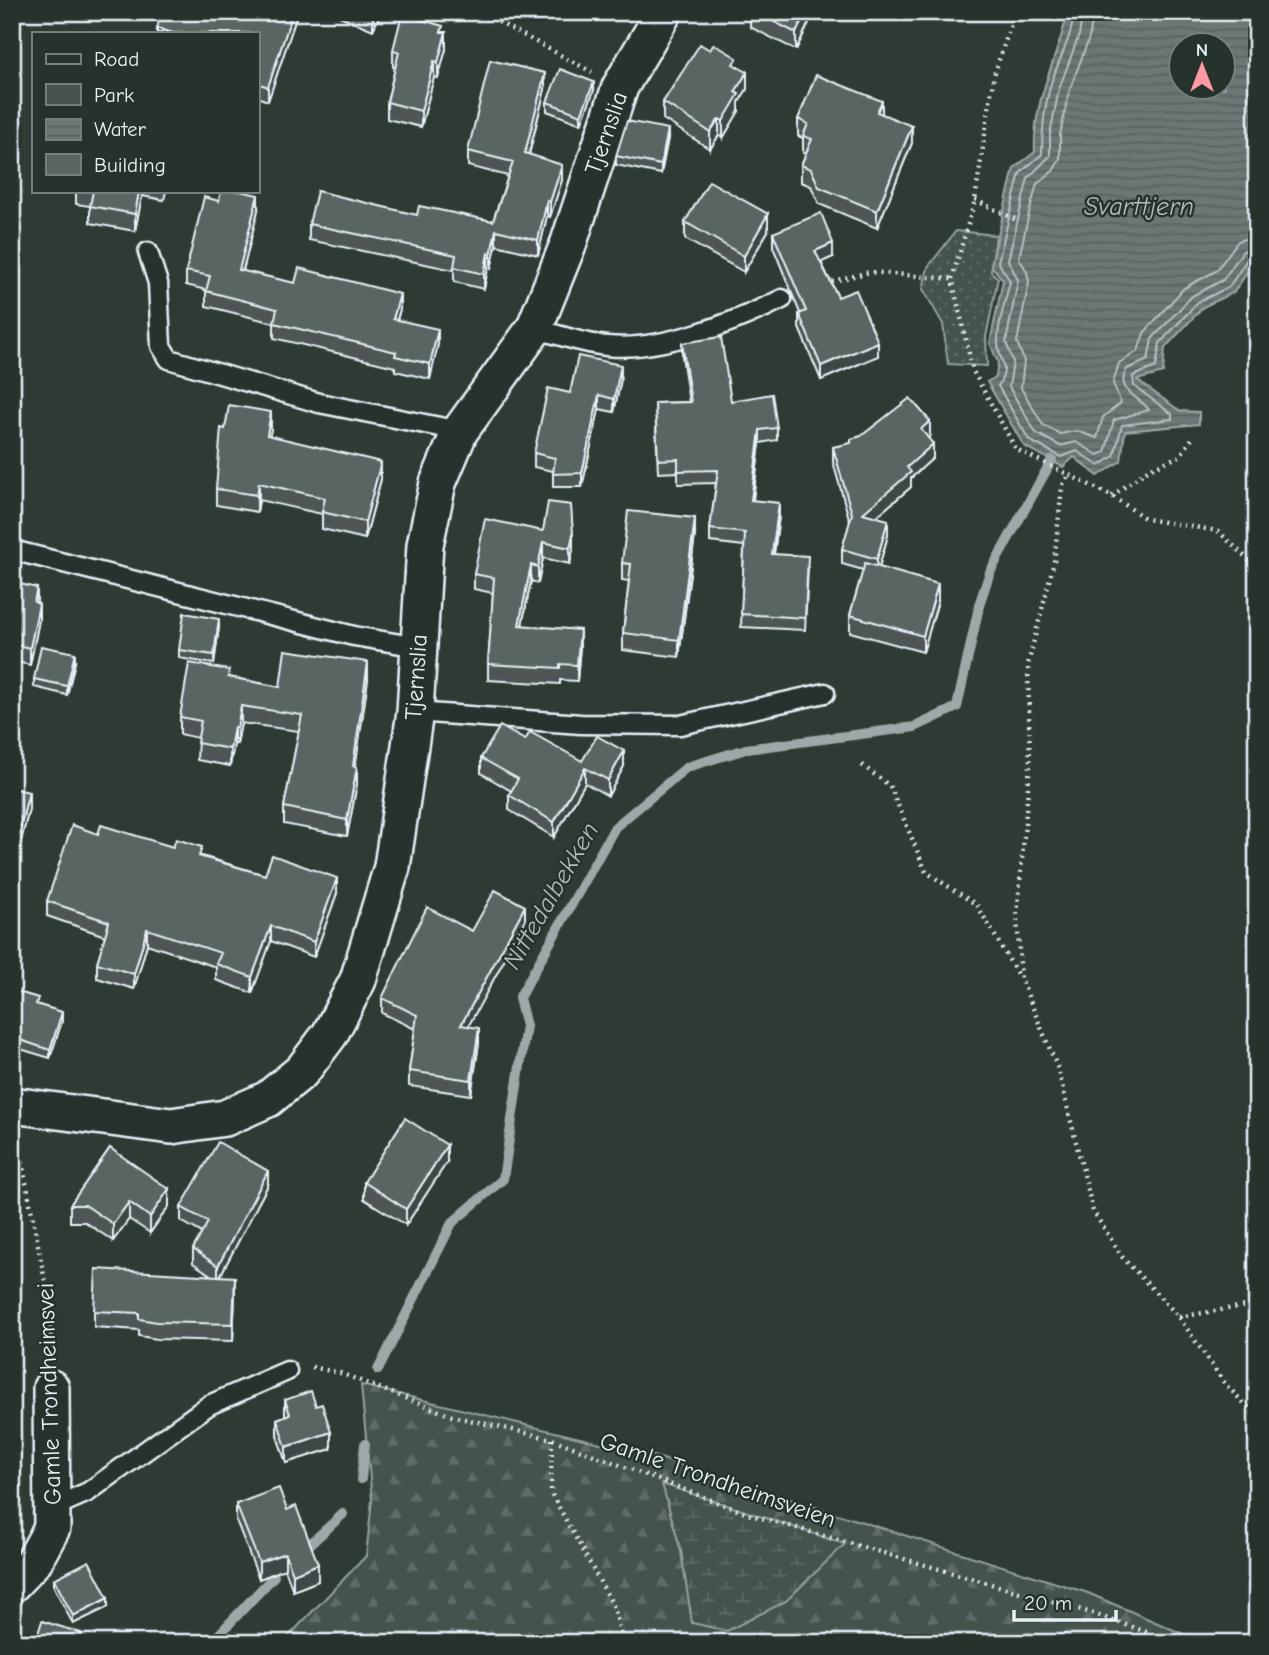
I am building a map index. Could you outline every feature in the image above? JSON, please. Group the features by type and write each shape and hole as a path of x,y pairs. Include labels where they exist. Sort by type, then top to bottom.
{"street":[{"name":"Tjernslia","path":"14,1119 171,1126 225,1118 268,1099 302,1071 330,1034 358,979 393,867 415,712 425,545 438,483 460,431 534,329 569,242 620,88 664,12"},
{"name":"Gamle Trondheimsvei","path":"12,1584 43,1546 52,1528 54,1507 51,1388"}],"lane":[{"path":"148,252 158,283 161,346 169,359 319,403 460,431"},
{"path":"534,329 607,346 644,345 739,321 782,299"},
{"path":"12,550 354,636 418,647"},
{"path":"415,712 581,724 680,725 825,693"},
{"path":"54,1507 88,1492 209,1405 287,1371"}],"path":[{"path":"480,12 620,88"},
{"path":"1015,12 995,75 975,200 952,279 973,370 1016,449 1042,465 1112,496 1146,519 1218,531 1257,568"},
{"path":"975,200 1019,220"},
{"path":"782,299 836,279 870,272 952,279"},
{"path":"1112,496 1149,469 1180,456 1194,436"},
{"path":"1021,979 1017,917 1030,765 1028,664 1054,562 1062,487 1067,477"},
{"path":"863,765 890,786 926,872 977,905 1021,979 1058,1069 1093,1211 1123,1258 1179,1317 1225,1384 1257,1416"},
{"name":"Gamle Trondheimsvei","path":"14,1119 51,1307 51,1388"},
{"path":"1179,1317 1257,1304"},
{"name":"Gamle Trondheimsveien","path":"287,1371 316,1366 452,1416 552,1439 748,1514 1086,1611 1179,1643"},
{"path":"552,1439 551,1493 614,1607 623,1643"}],"green space":[{"path":"956,231 996,235 991,272 998,278 986,337 987,366 948,364 943,324 923,289 928,267"},
{"path":"361,1385 650,1455 1088,1593 1183,1634 1226,1643 282,1643 366,1556 372,1500","holes":["663,1485 844,1544 681,1551"]},
{"path":"662,1484 845,1544 786,1601 727,1631 692,1623 681,1551"}],"water":[{"name":"Svarttjern","path":"1068,12 1257,12 1257,258 1234,292 1203,307 1165,348 1163,373 1137,380 1180,411 1199,412 1199,424 1125,431 1121,461 1098,476 1074,457 1063,467 1024,446 987,382 996,377 998,363 990,343 1003,280 991,265 1014,168 1035,152 1041,98"}],"building":[{"path":"162,12 293,12 268,87 259,84 259,32 170,32 157,28"},
{"path":"755,12 806,12 796,33"},
{"path":"402,14 443,26 441,32 446,32 438,62 434,61 421,111 387,102 399,52 393,50"},
{"path":"700,44 710,50 714,44 737,58 733,64 747,72 735,92 739,94 723,121 719,119 710,132 663,102"},
{"path":"490,60 545,73 525,153 562,165 550,202 547,201 538,240 496,230 484,274 454,267 456,255 309,224 317,191 417,215 419,206 493,221 513,162 468,151"},
{"path":"560,69 594,82 581,115 547,102"},
{"path":"816,75 882,101 877,112 912,126 877,211 819,187 811,169 801,165 812,139 803,136 808,124 798,119"},
{"path":"627,121 668,129 661,165 616,156"},
{"path":"709,181 768,214 744,256 685,222"},
{"path":"93,192 139,192 135,214 90,206"},
{"path":"221,192 258,195 239,270 295,283 299,268 400,294 393,319 438,329 430,364 395,356 396,352 274,323 277,309 206,291 210,276 186,271 204,197 219,201"},
{"path":"821,213 833,243 815,251 838,297 856,290 878,342 821,366 799,314 806,311 773,233"},
{"path":"721,337 731,401 772,394 777,428 760,430 751,500 779,503 772,554 808,556 805,618 741,614 745,533 710,529 718,470 678,471 678,459 658,460 655,403 691,402 682,343"},
{"path":"578,356 621,365 614,399 599,395 582,473 553,474 555,458 534,453 548,388 570,393"},
{"path":"910,398 930,421 921,429 933,444 907,467 911,472 863,513 888,520 877,559 842,549 852,514 833,447 851,443 851,439 861,436"},
{"path":"229,405 271,412 267,435 381,462 365,522 322,512 325,498 259,483 257,495 216,489 221,428 225,429"},
{"path":"548,502 571,505 573,534 570,548 543,542 538,567 531,565 519,625 580,630 577,665 560,664 560,668 488,664 494,578 474,574 485,519 543,531"},
{"path":"628,511 695,518 679,640 623,633 631,564 622,563"},
{"path":"865,563 938,584 923,636 850,615"},
{"path":"12,582 37,588 34,602 39,604 30,648 12,644"},
{"path":"184,613 219,619 214,655 179,650"},
{"path":"41,646 75,653 67,686 34,679"},
{"path":"285,650 368,662 353,766 357,767 347,820 284,807 302,715 241,706 230,749 197,743 201,721 180,717 189,663 229,670 228,677 280,687"},
{"path":"500,726 525,740 530,732 582,761 597,736 624,751 608,780 585,768 554,822 509,795 518,779 481,758"},
{"path":"12,788 29,792 17,840 12,839"},
{"path":"72,825 98,834 101,825 173,847 176,839 202,847 199,856 265,875 272,855 337,878 314,942 271,926 252,977 216,964 221,953 147,929 134,974 97,963 109,922 47,901"},
{"path":"495,890 525,906 461,1025 479,1028 471,1080 409,1071 417,1015 382,998 427,907 472,931"},
{"path":"12,990 38,998 36,1004 62,1012 50,1050 17,1039 19,1032 12,1030"},
{"path":"405,1118 447,1145 406,1209 364,1182"},
{"path":"218,1142 268,1171 218,1266 193,1249 208,1222 181,1207"},
{"path":"110,1148 169,1189 150,1217 129,1202 113,1224 85,1205 70,1205"},
{"path":"96,1269 235,1277 233,1324 157,1322 139,1319 139,1313 94,1311"},
{"path":"311,1391 316,1406 322,1404 331,1432 286,1447 277,1419 290,1414 285,1400"},
{"path":"279,1488 287,1510 296,1506 318,1564 293,1574 285,1553 259,1562 236,1504"},
{"path":"89,1561 108,1598 73,1616 54,1579"},
{"path":"42,1621 81,1633 81,1643 35,1643"}],"waterway":[{"name":"Nittedalbekken","path":"378,1370 452,1223 503,1179 526,1026 519,998 615,827 687,767 746,749 915,727 957,707 980,602 990,572 1052,460"},
{"name":"Nittedalbekken","path":"361,1479 365,1444"},
{"path":"308,1546 343,1514"},
{"name":"Nittedalbekken","path":"211,1643 274,1576"}]}
